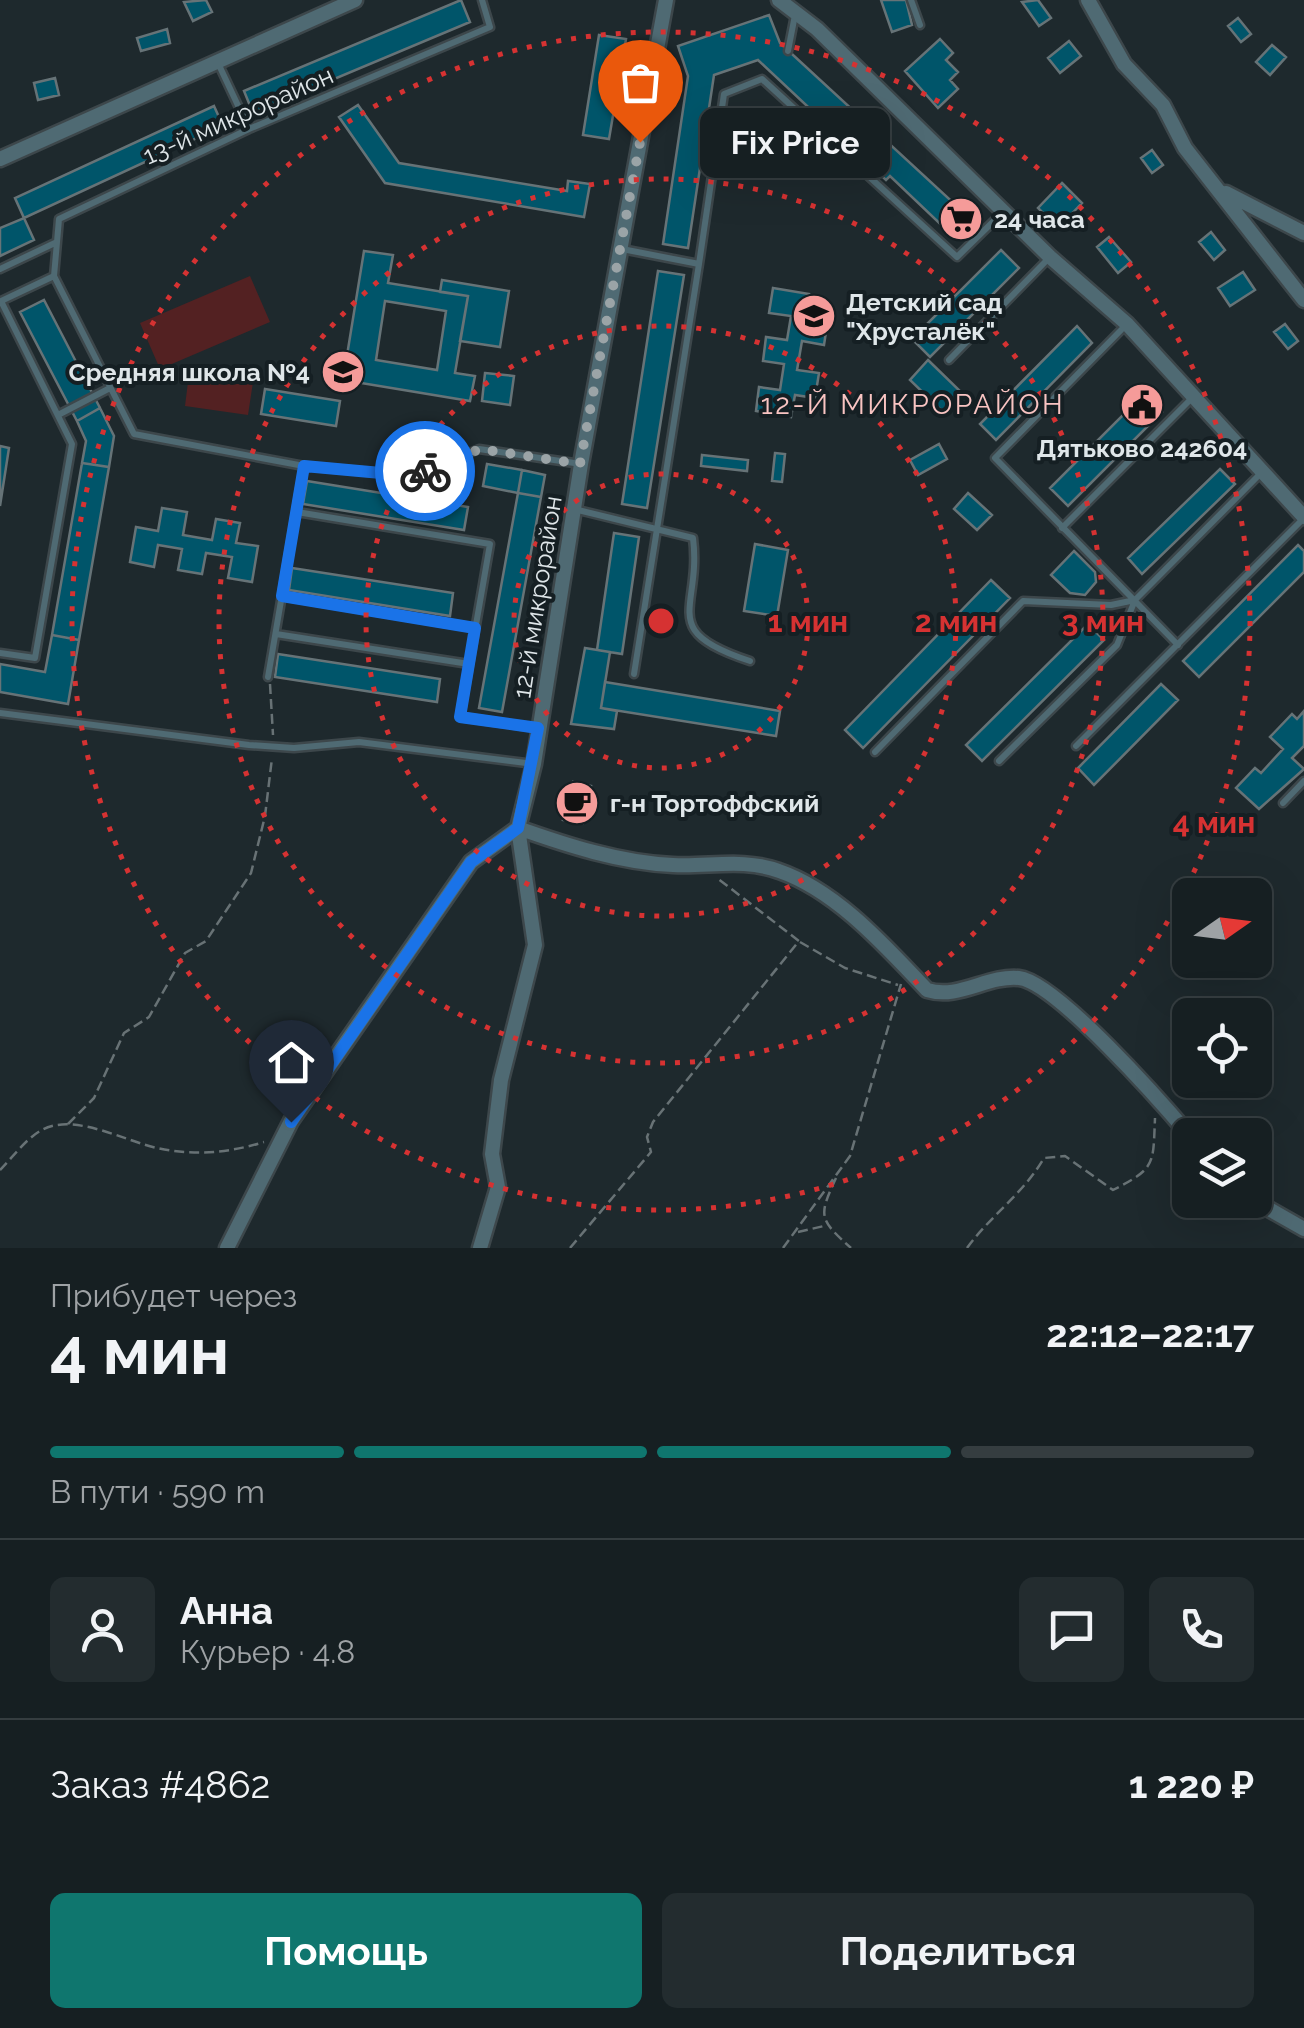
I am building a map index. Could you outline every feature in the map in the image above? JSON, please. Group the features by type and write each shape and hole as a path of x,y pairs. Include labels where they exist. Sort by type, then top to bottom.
{"street":[{"path":"0,159 355,0"},
{"name":"12-й микрорайон","path":"518,828 534,764 580,464 666,0"},
{"path":"779,0 795,9 1050,257 1127,324 1304,518"},
{"path":"1088,0 1124,64 1164,105 1185,148 1304,300"},
{"path":"1221,190 1304,233"},
{"path":"518,828 640,861 753,865 803,881 928,990 941,994 999,978 1023,978 1100,1039 1175,1118"},
{"path":"227,1248 284,1135 471,862 518,828"},
{"path":"480,1248 498,1187 492,1154 502,1080 534,944 518,828"},
{"path":"1272,1210 1304,1229"}],"lane":[{"name":"13-й микрорайон","path":"0,269 58,242 59,219 250,130 490,27 482,0"},
{"path":"911,0 920,25"},
{"path":"788,51 795,9"},
{"path":"218,62 250,130"},
{"path":"634,674 724,94 762,80 770,71"},
{"path":"762,80 957,257 1004,211"},
{"path":"58,242 54,276 134,434 304,466 414,476 480,449 580,464"},
{"path":"621,249 699,264"},
{"path":"949,360 1050,257"},
{"path":"0,653 34,658 72,444 1,302 54,276"},
{"path":"1127,324 995,458 1178,645"},
{"path":"58,415 110,388"},
{"path":"1062,528 1194,397"},
{"path":"268,677 304,466"},
{"path":"999,761 1117,645 1135,600 1263,471"},
{"path":"573,509 693,538 697,568 686,609 694,633 721,652 750,661"},
{"path":"296,512 490,544 460,717 538,728"},
{"path":"1076,746 1304,518"},
{"path":"282,596 475,628"},
{"path":"875,752 1023,602 1111,605 1135,600"},
{"path":"276,634 469,664"},
{"path":"0,713 273,746 360,742 534,764"},
{"path":"1282,803 1304,781"}],"path":[{"path":"68,1124 94,1098 124,1033 150,1017 185,953 206,941 251,872 265,816 273,746 268,677"},
{"path":"700,864 799,942 846,968 901,986 928,990"},
{"path":"570,1248 651,1152 647,1138 652,1122 799,942"},
{"path":"783,1248 850,1156 906,968"},
{"path":"967,1248 990,1217 1028,1186 1044,1158 1066,1156 1113,1190 1146,1173 1153,1163 1156,1096"},
{"path":"0,1170 48,1126 68,1124 160,1149 225,1154 284,1135"},
{"path":"839,1172 822,1210 826,1225 850,1248"},
{"path":"797,1232 826,1225"}],"shaded area":[{"path":"250,276 270,322 160,369 140,323"},
{"path":"189,374 253,382 248,415 185,406"}],"building":[{"path":"206,0 212,12 193,21 184,2"},
{"path":"461,0 470,22 253,113 244,91"},
{"path":"881,0 906,0 912,25 892,32"},
{"path":"1038,0 1051,18 1039,26 1022,2"},
{"path":"769,15 780,43 972,220 955,238 890,176 886,180 758,60 714,75 688,248 663,244 688,76 678,46"},
{"path":"1238,18 1251,34 1241,42 1228,26"},
{"path":"167,29 170,43 141,51 137,38"},
{"path":"599,35 626,39 609,139 583,135"},
{"path":"940,39 953,53 946,60 958,72 950,80 958,89 938,108 905,71"},
{"path":"1069,41 1081,56 1060,73 1048,58"},
{"path":"1272,45 1286,57 1270,75 1256,62"},
{"path":"55,78 59,95 38,100 34,83"},
{"path":"358,105 399,163 567,191 568,181 590,184 584,217 385,183 339,117"},
{"path":"214,106 223,126 24,218 15,198"},
{"path":"1152,150 1163,165 1152,173 1141,158"},
{"path":"1062,183 1082,203 1058,228 1038,208"},
{"path":"24,218 34,240 0,256 0,228"},
{"path":"1211,232 1225,250 1214,260 1199,242"},
{"path":"1109,237 1131,262 1118,273 1097,247"},
{"path":"1001,250 1019,268 930,357 912,339"},
{"path":"364,251 393,255 388,283 468,296 455,373 475,376 470,401 343,380","holes":["385,301 446,311 437,370 376,360"]},
{"path":"658,271 684,275 647,508 622,504"},
{"path":"1243,272 1255,290 1230,306 1218,288"},
{"path":"442,280 509,291 500,347 460,341 468,296 440,292"},
{"path":"773,288 809,294 805,315 828,319 824,345 802,341 797,370 819,373 815,398 795,395 791,417 756,411 759,387 780,390 784,364 763,361 766,337 787,340 791,316 769,313"},
{"path":"44,300 100,408 77,421 20,312"},
{"path":"1285,324 1298,341 1288,349 1274,332"},
{"path":"1077,326 1092,343 996,440 980,424"},
{"path":"928,360 962,393 944,413 910,380"},
{"path":"485,373 514,376 510,405 482,401"},
{"path":"265,389 340,401 336,426 261,414"},
{"path":"1144,394 1162,412 1068,506 1050,488"},
{"path":"100,408 114,436 109,467 82,463 86,441 77,421"},
{"path":"939,444 947,459 918,475 910,460"},
{"path":"0,446 9,448 0,506"},
{"path":"775,453 785,454 782,482 772,481"},
{"path":"702,455 748,460 747,471 701,466"},
{"path":"82,463 109,467 79,640 52,635"},
{"path":"487,464 522,470 518,493 483,486"},
{"path":"1220,469 1235,484 1142,574 1128,558"},
{"path":"522,470 545,475 541,497 518,493"},
{"path":"307,481 468,507 464,530 303,504"},
{"path":"518,493 541,497 502,712 479,708"},
{"path":"968,493 992,515 977,530 954,509"},
{"path":"162,508 187,512 183,535 212,540 216,519 240,523 236,543 258,546 252,582 228,578 232,557 206,553 202,574 178,570 182,549 158,545 154,567 130,562 136,527 158,531"},
{"path":"614,533 639,537 622,654 597,650"},
{"path":"755,544 788,550 777,616 744,611"},
{"path":"1298,545 1304,551 1304,572 1199,677 1183,661"},
{"path":"1074,551 1095,572 1096,582 1085,595 1070,593 1051,575"},
{"path":"292,568 453,593 450,616 289,590"},
{"path":"991,580 1010,598 863,748 845,730"},
{"path":"1088,624 1104,640 982,761 966,745"},
{"path":"52,635 79,640 68,704 0,692 0,664 45,672"},
{"path":"585,648 610,652 601,708 617,711 614,729 571,724"},
{"path":"278,654 440,679 437,702 275,677"},
{"path":"605,682 780,711 776,736 601,708"},
{"path":"1161,684 1178,700 1094,785 1078,768"},
{"path":"1304,711 1304,746 1292,758 1304,769 1259,809 1236,788 1255,768 1261,773 1283,749 1270,737 1292,714 1297,719"},
{"name":"г-н Тортоффский","path":"573,782 591,786 583,823 563,820"}],"way so far":[{"path":"425,471 480,449 580,464 640,142"}],"place":[{"name":"Fix Price","path":"640,142"},
{"name":"24 часа","path":"961,219"},
{"name":"Детский сад \"Хрусталёк\"","path":"814,316"},
{"name":"Средняя школа №4","path":"343,372"},
{"name":"Дятьково 242604","path":"1142,405"},
{"name":"г-н Тортоффский","path":"577,803"}],"district":[{"name":"12-Й МИКРОРАЙОН","path":"913,404"}],"route":[{"path":"291,1122 471,862 518,828 534,764 538,728 460,717 475,628 282,596 304,466 414,476 425,471"}]}
